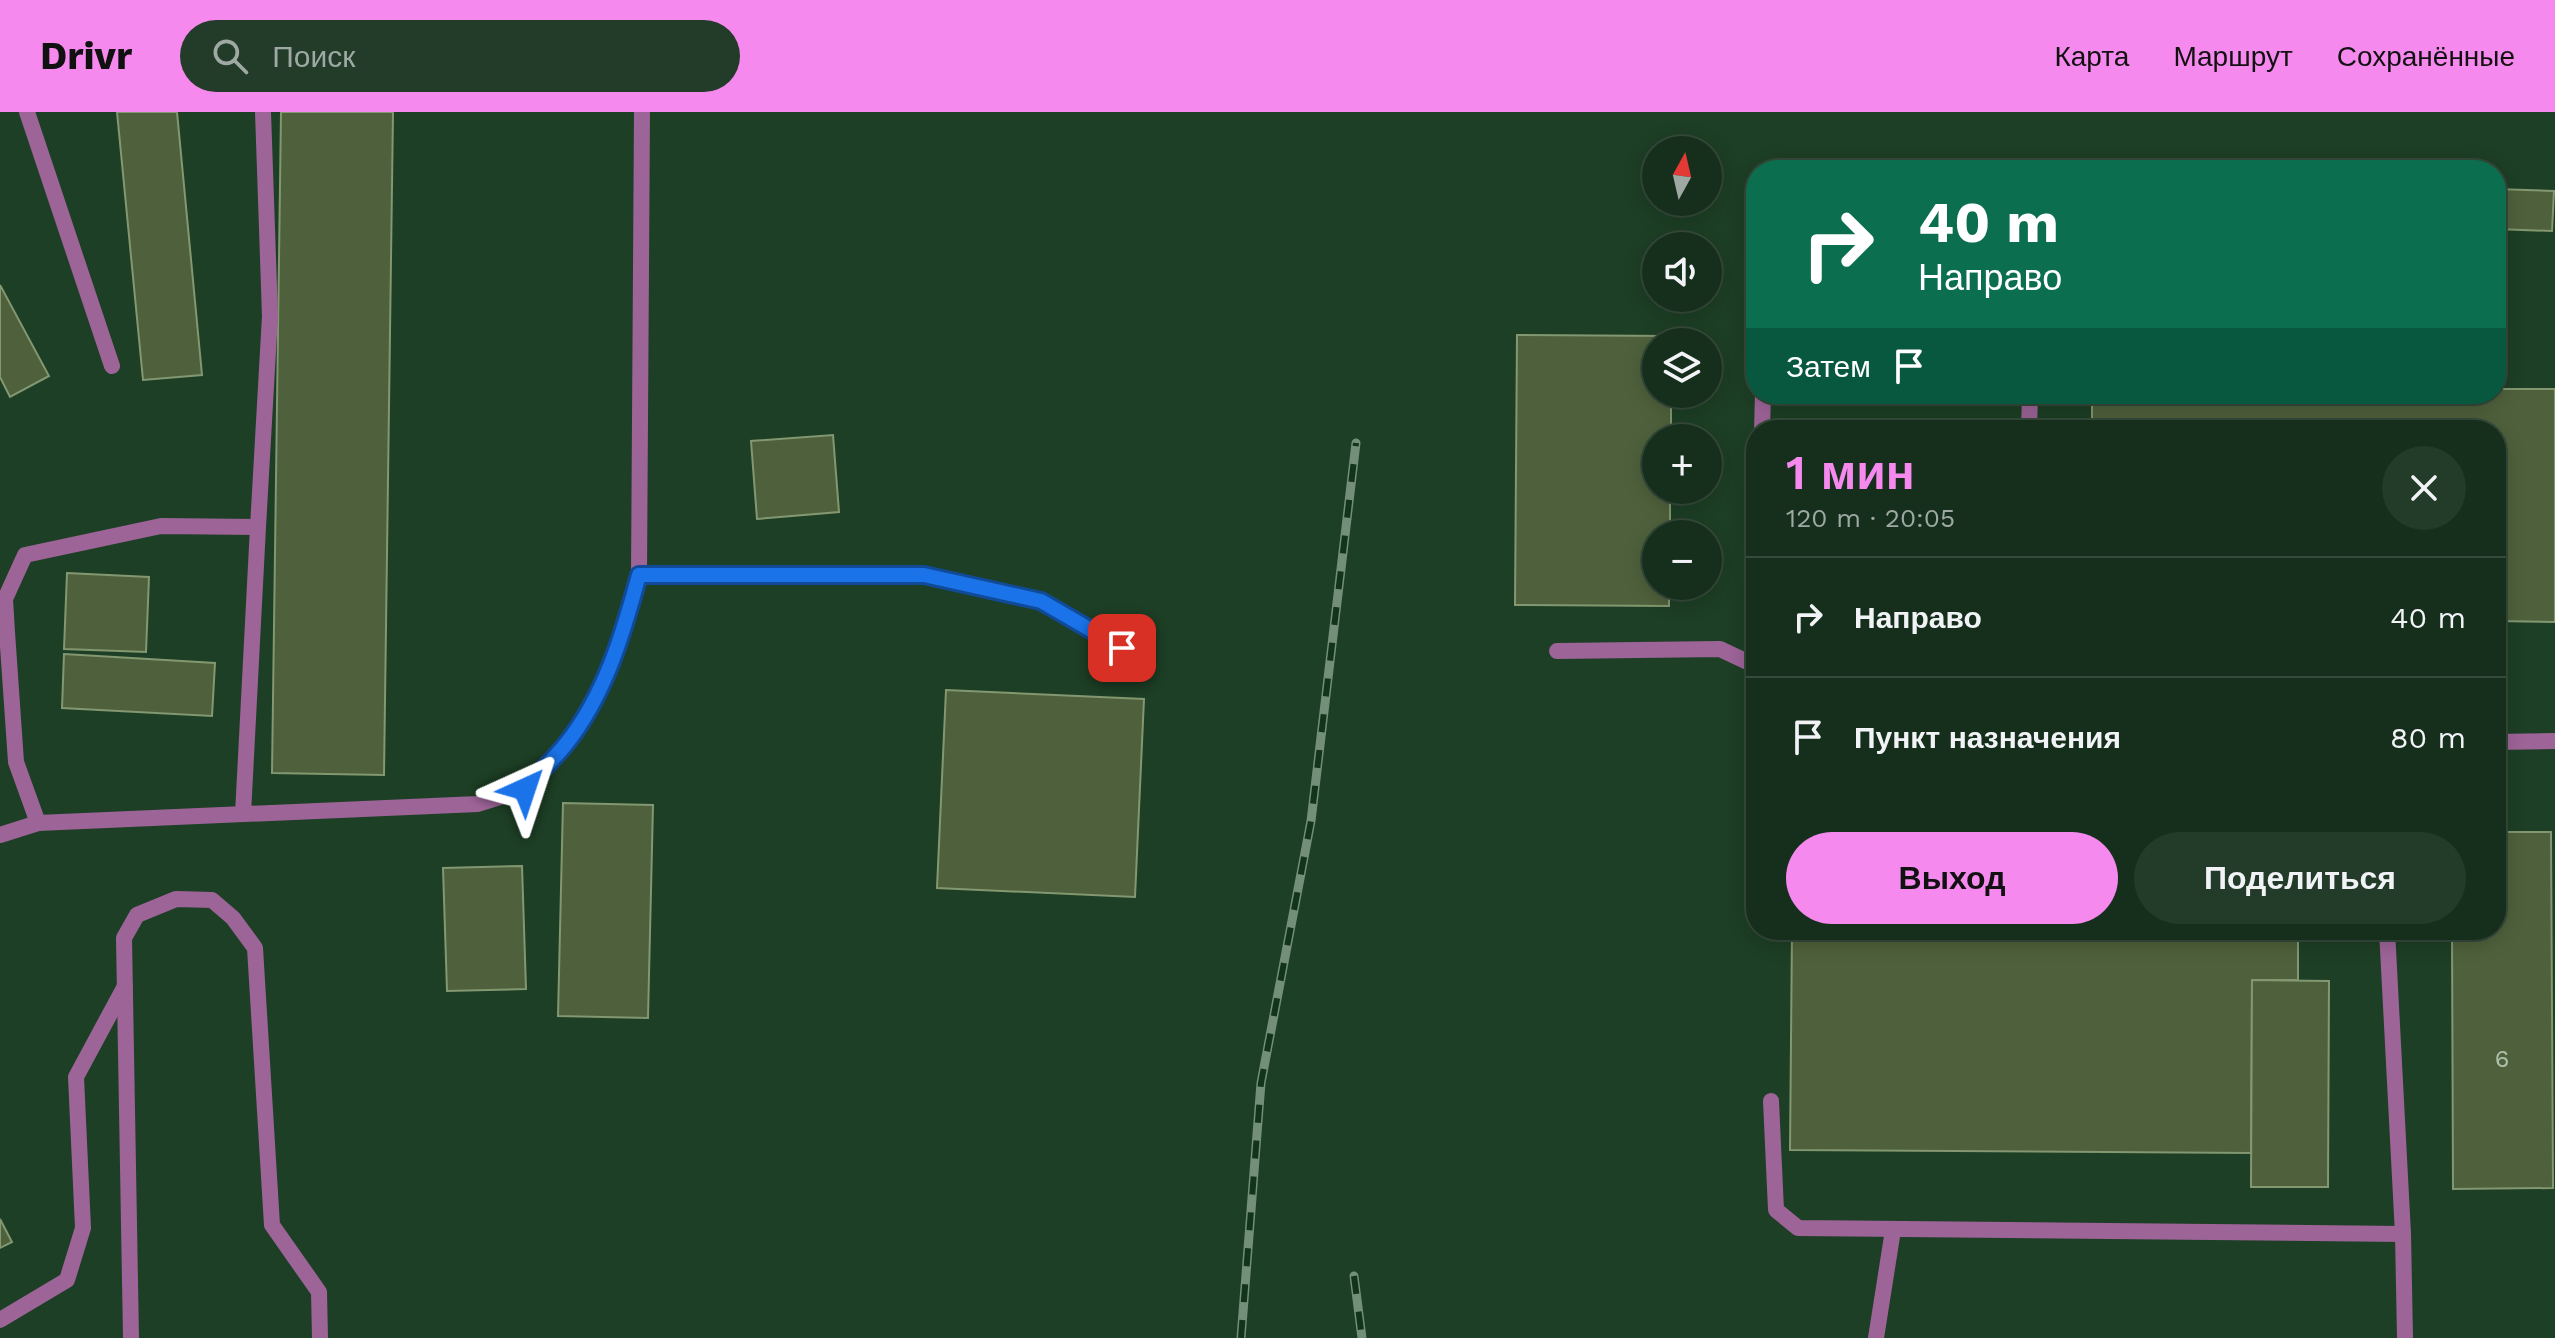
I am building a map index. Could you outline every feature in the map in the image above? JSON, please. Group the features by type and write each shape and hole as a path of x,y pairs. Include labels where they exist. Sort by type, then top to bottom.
{"lane":[{"path":"27,112 112,366"},
{"path":"243,814 270,316 263,112"},
{"path":"0,835 38,823 478,804 525,789 568,742 602,687 624,631 639,575 642,112"},
{"path":"38,823 16,762 6,621 5,599 25,555 161,526 258,527"},
{"path":"639,575 924,575 1041,601 1122,648"},
{"path":"1557,651 1720,649 1746,662"},
{"path":"2506,742 2555,741"},
{"path":"131,1338 124,938 137,915 176,899 212,900 233,918 255,948 272,1225 319,1292 320,1338"},
{"path":"2388,940 2403,1234 2405,1338"},
{"path":"0,1320 67,1280 83,1228 76,1077 125,985"},
{"path":"1771,1101 1776,1210 1798,1228 2403,1234"},
{"path":"1876,1338 1893,1230"}],"building":[{"path":"117,112 177,112 202,375 143,380"},
{"path":"281,112 393,112 384,775 272,773"},
{"path":"2506,189 2554,191 2552,231 2506,229"},
{"path":"0,285 49,376 10,397 0,377"},
{"path":"1517,335 1642,336 1642,408 1671,408 1671,424 1642,424 1642,504 1670,504 1670,520 1642,520 1642,600 1669,600 1669,606 1515,605"},
{"path":"2506,389 2555,389 2555,622 2506,621 2506,420 2092,420 2092,404 2506,404"},
{"path":"833,435 839,512 757,519 751,441"},
{"path":"67,573 149,577 146,652 64,649"},
{"path":"64,654 215,663 212,716 62,708"},
{"path":"946,690 1144,699 1135,897 937,888"},
{"path":"563,803 653,805 648,1018 558,1016"},
{"path":"2506,832 2551,832 2553,1188 2453,1189 2452,940 2506,940"},
{"path":"522,866 526,989 447,991 443,868"},
{"path":"1792,940 2298,940 2298,980 2252,980 2251,1153 1790,1150"},
{"path":"2252,980 2329,981 2328,1187 2251,1187"},
{"path":"0,1219 12,1242 0,1248"}],"railway":[{"path":"1241,1338 1261,1083 1311,821 1356,443"},
{"path":"1354,1276 1362,1338"}],"route":[{"path":"525,789 568,742 602,687 624,631 639,575 924,575 1041,601 1122,648"}]}
